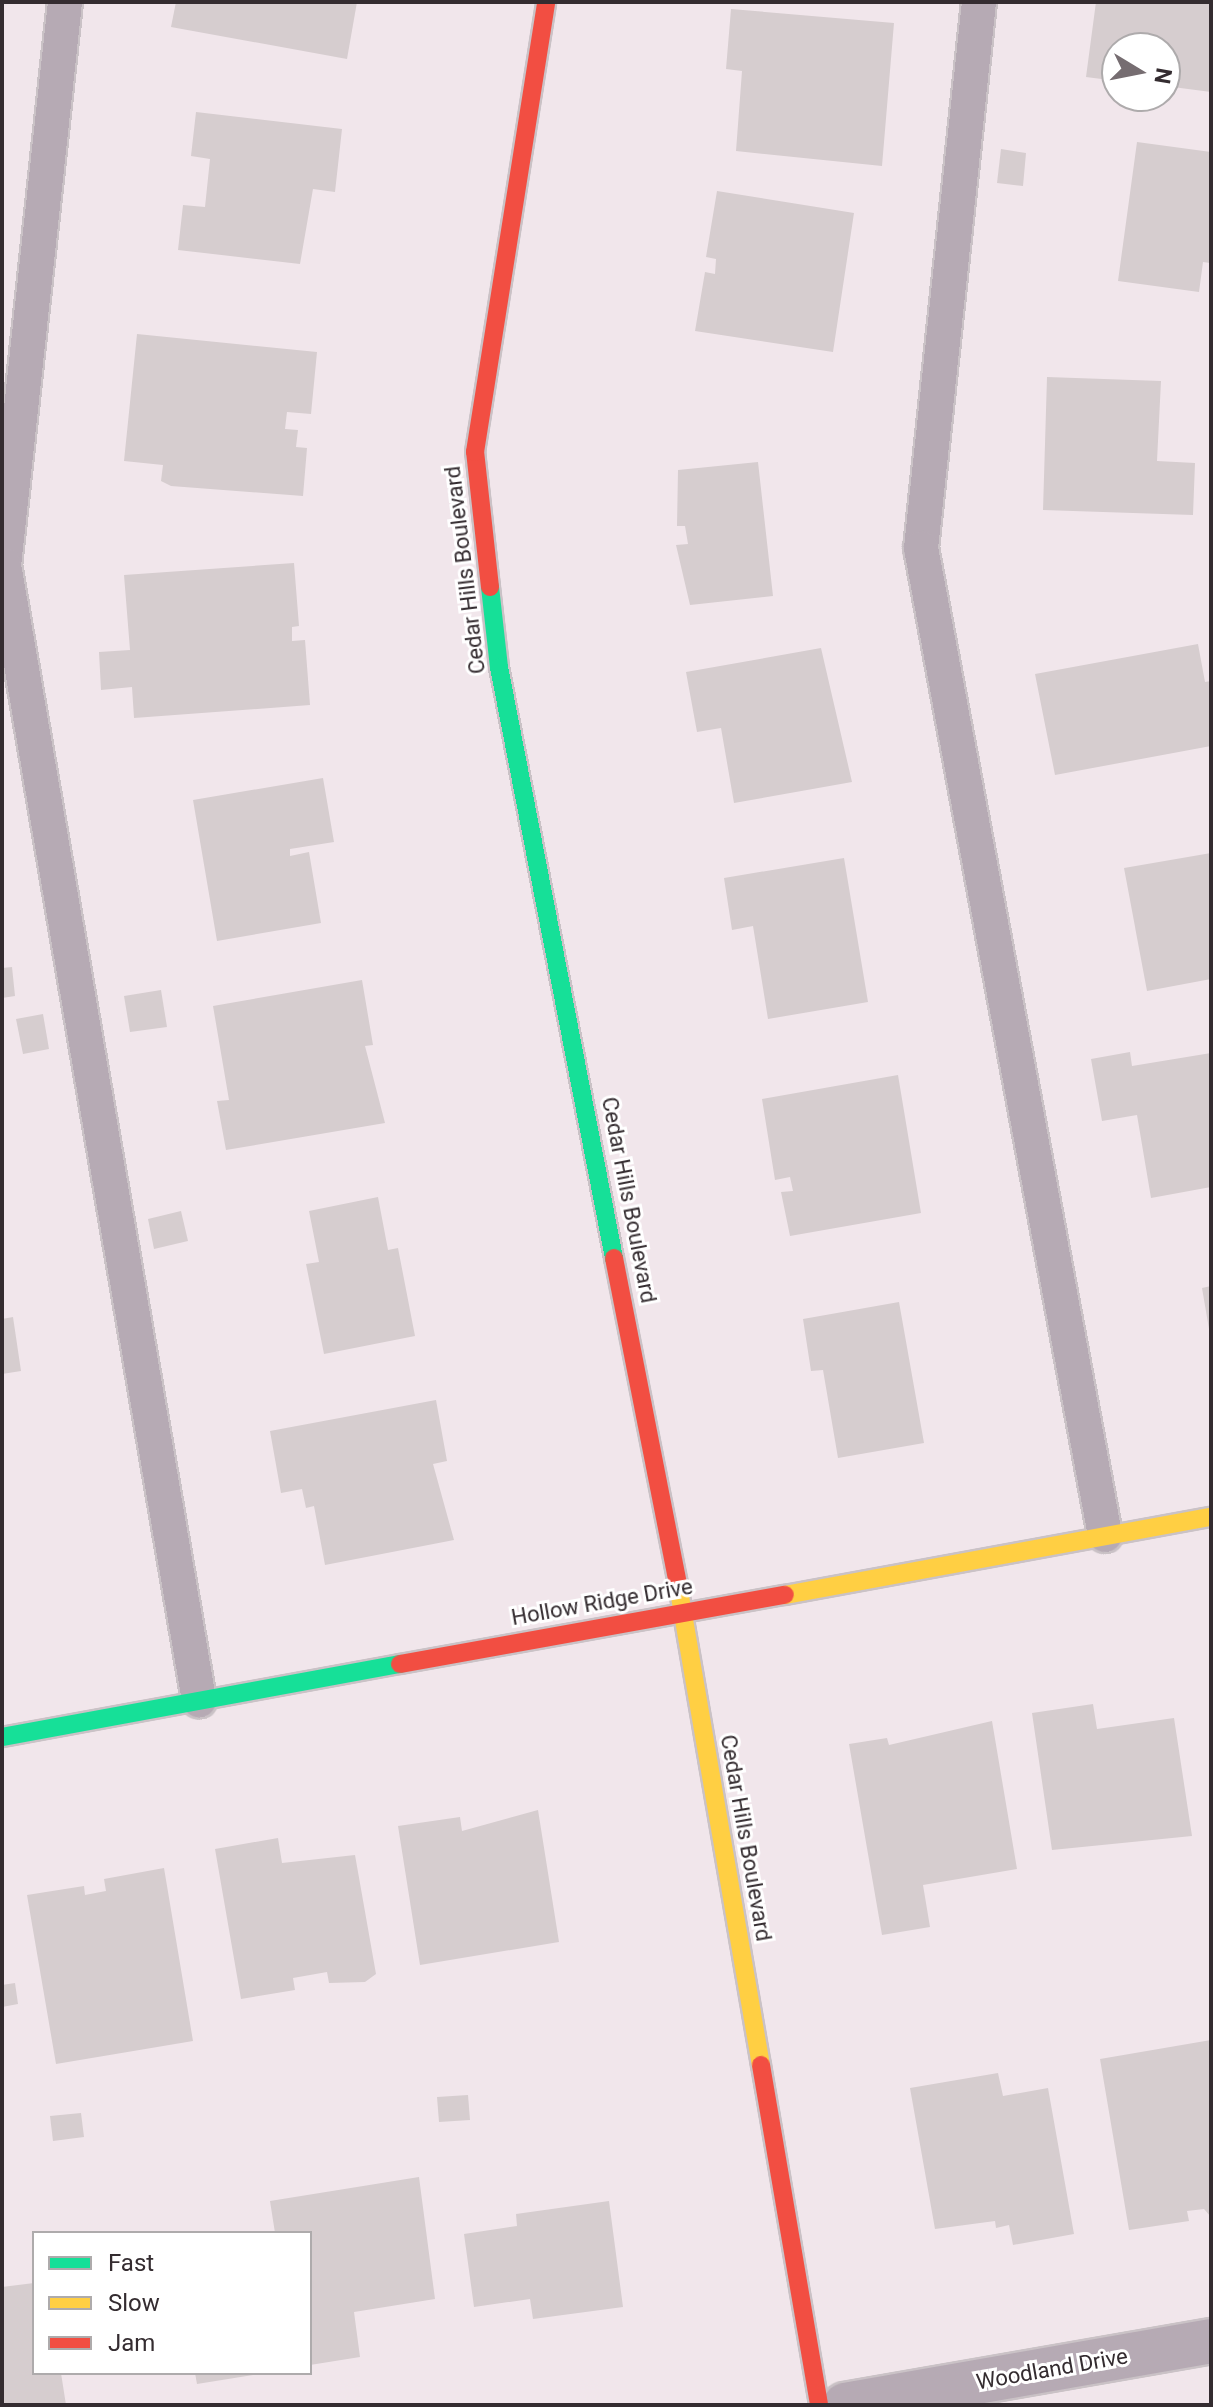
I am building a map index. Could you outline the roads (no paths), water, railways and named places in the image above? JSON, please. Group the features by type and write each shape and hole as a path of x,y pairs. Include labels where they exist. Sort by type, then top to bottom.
{"street":[{"name":"Cedar Hills Boulevard","path":"546,2 475,452 499,667 683,1611 819,2405"},
{"name":"Hollow Ridge Drive","path":"2,1737 1211,1517"},
{"name":"Woodland Drive","path":"845,2405 1211,2341"}],"lane":[{"path":"65,2 4,565 199,1700"},
{"path":"979,2 921,548 1105,1535"}]}
